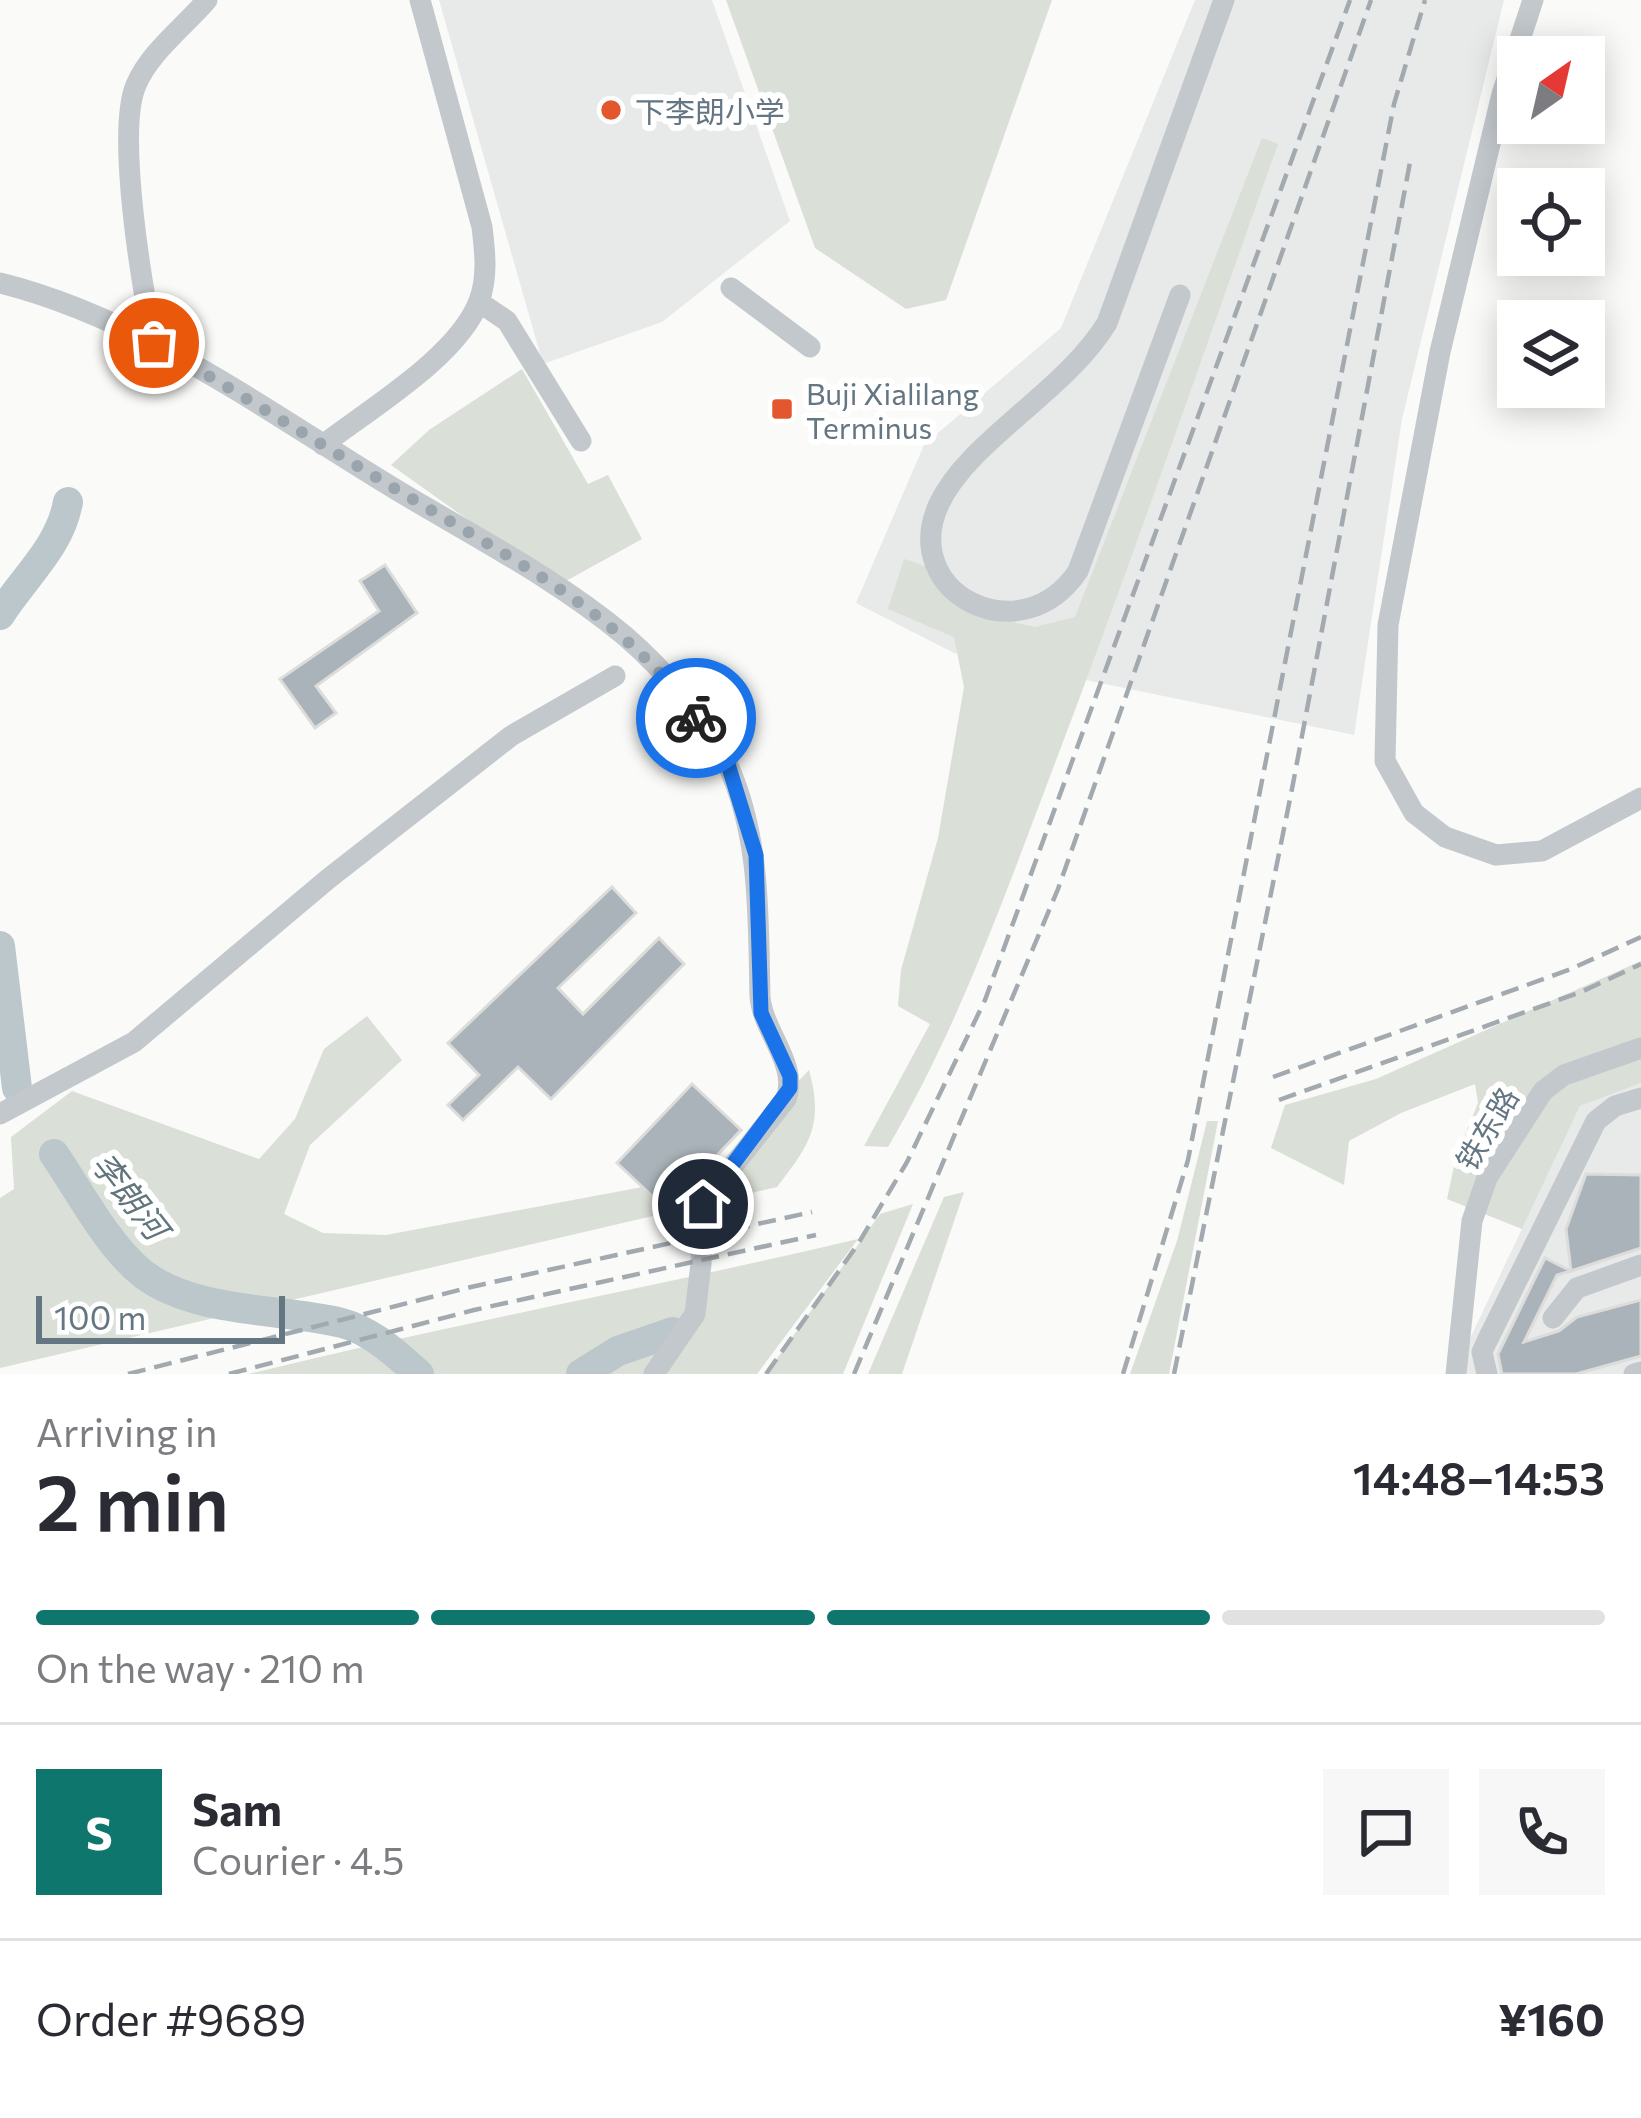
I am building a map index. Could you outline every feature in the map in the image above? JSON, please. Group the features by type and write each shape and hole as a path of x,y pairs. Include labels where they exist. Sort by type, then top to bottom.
{"street":[{"path":"154,343 144,301 130,148 133,91 154,56 207,0"},
{"path":"323,445 440,354 479,302 486,266 482,227 420,0"},
{"path":"1180,296 1078,571 1066,589 1052,602 1015,614 979,608 962,598 935,557 932,539 938,505 965,469 1088,355 1108,323 1224,0"},
{"path":"1533,0 1502,94 1440,352 1388,625 1385,761 1414,813 1445,837 1496,855 1542,851 1641,798"},
{"path":"0,283 32,291 154,343 556,586 624,635 671,681 727,761 756,855 761,1013 790,1076 790,1088 703,1204"},
{"path":"731,288 810,347"},
{"path":"479,302 507,321 581,441"},
{"path":"0,1114 134,1042 328,879 511,736 615,676"},
{"name":"铁东路","path":"1456,1374 1472,1221 1486,1178 1543,1090 1564,1075 1641,1048"},
{"path":"1487,1374 1482,1352 1486,1341 1596,1121 1615,1106 1641,1098"},
{"path":"654,1374 694,1314 701,1264"},
{"path":"1553,1318 1577,1288 1641,1265"}],"shaded area":[{"name":"下李朗小学","path":"439,0 712,0 790,221 662,322 543,364"},
{"path":"726,0 1052,0 946,300 906,309 815,248"},
{"path":"1195,0 1504,0 1402,419 1354,735 954,653 856,603 924,445 1061,328"},
{"path":"1262,138 1278,144 997,915 958,1010 888,1147 864,1146 930,1024 898,1006 901,970 938,838 964,687 954,637 888,609 904,559 931,568 978,615 1035,627 1075,617"},
{"path":"522,369 588,484 608,475 642,539 566,581 488,534 391,465 429,430"},
{"path":"1641,961 1641,1083 1580,1106 1522,1229 1447,1199 1456,1157 1478,1103 1475,1084 1401,1113 1349,1141 1344,1185 1271,1148 1285,1105 1376,1079"},
{"path":"367,1016 402,1060 310,1145 284,1214 323,1233 386,1235 653,1185 668,1199 690,1194 809,1070 815,1105 811,1133 777,1187 0,1368 0,1198 14,1189 11,1137 72,1091 259,1159 295,1119 324,1049"},
{"path":"1641,1083 1641,1374 1467,1374 1466,1347 1580,1106"},
{"path":"1207,1121 1218,1121 1169,1374 1130,1374 1177,1241"},
{"path":"964,1192 902,1374 868,1374 944,1197"},
{"path":"913,1204 843,1374 766,1374 880,1214"},
{"path":"858,1239 757,1374 249,1374 401,1339"}],"building":[{"path":"385,565 417,613 316,686 336,713 315,728 280,679 379,611 360,581"},
{"path":"612,887 636,913 558,988 583,1014 659,938 684,964 551,1099 518,1067 463,1120 448,1105 479,1075 448,1043"},
{"path":"692,1084 741,1130 666,1209 617,1163"},
{"path":"1586,1174 1641,1175 1641,1248 1571,1271 1566,1229"},
{"path":"1545,1258 1571,1271 1557,1275 1524,1342 1559,1331 1577,1317 1641,1300 1641,1356 1576,1374 1502,1374 1498,1354"}],"waterway":[{"name":"李朗河","path":"0,615 49,548 68,502"},
{"name":"李朗河","path":"0,946 17,1088"},
{"name":"李朗河","path":"54,1154 118,1248 143,1274 164,1287 213,1303 342,1323 383,1344 419,1374"},
{"name":"李朗河","path":"581,1374 618,1351 673,1332"}],"tunnel":[{"path":"701,1264 703,1204"}],"railway":[{"path":"766,1374 858,1244 907,1162 985,1000 1350,0"},
{"path":"854,1374 1058,889 1371,0"},
{"path":"1123,1374 1188,1160 1394,104 1425,0"},
{"path":"1174,1374 1292,789 1411,157"},
{"path":"1273,1077 1571,969 1641,937"},
{"path":"1279,1100 1581,992 1641,964"},
{"path":"128,1374 471,1287 812,1212"},
{"path":"229,1374 474,1310 816,1235"}],"way so far":[{"path":"154,343 556,586 624,635 671,681 696,718"}],"place":[{"name":"下李朗小学","path":"611,110"},
{"name":"Buji Xialilang Terminus","path":"782,409"}],"route":[{"path":"696,718 727,761 756,855 761,1013 790,1076 786,1099 703,1204"}]}
